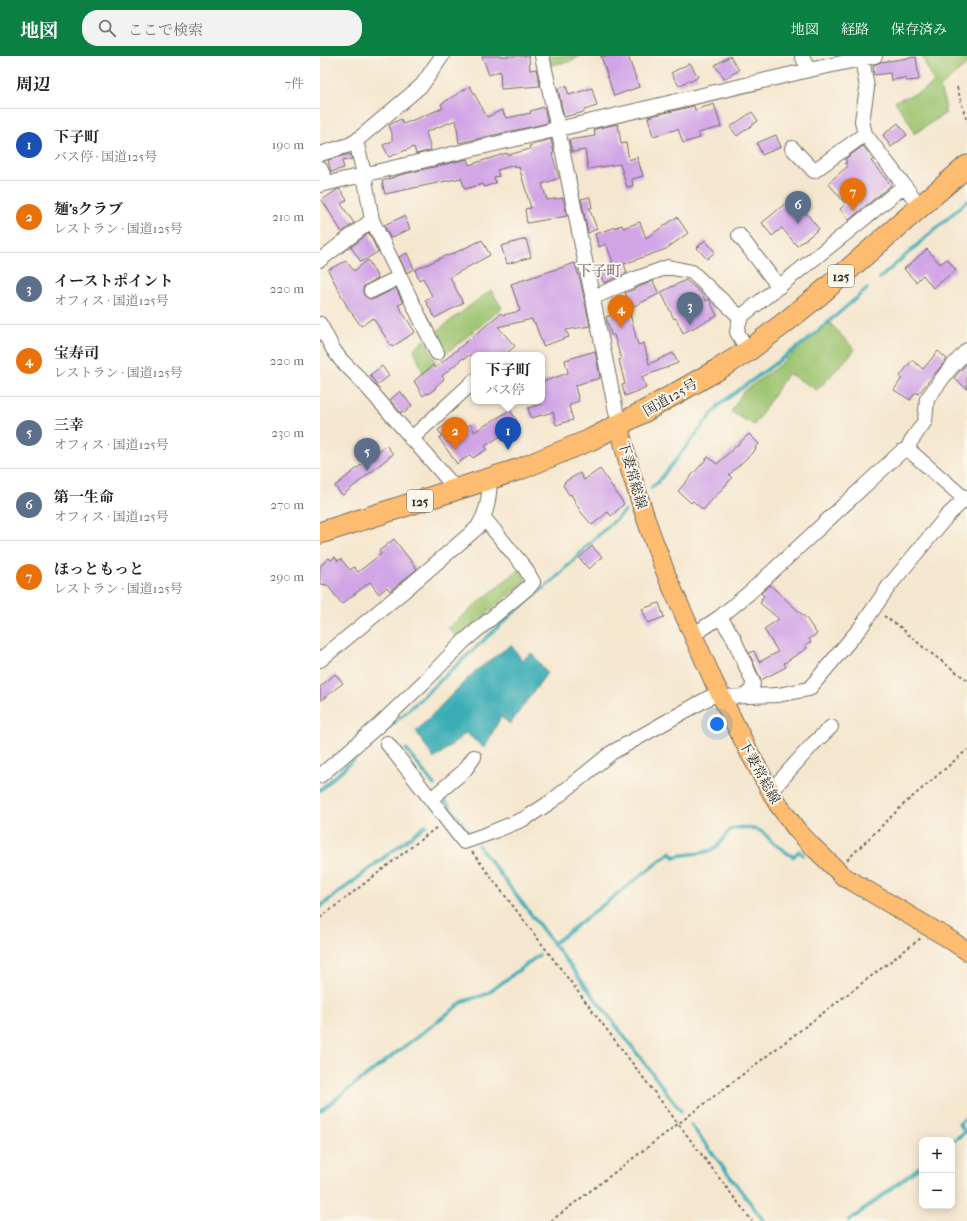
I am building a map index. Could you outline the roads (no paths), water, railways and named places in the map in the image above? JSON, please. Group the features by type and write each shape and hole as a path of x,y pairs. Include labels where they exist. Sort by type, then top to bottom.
{"highway":[{"name":"国道125号","path":"320,533 457,490 555,455 619,426 718,370 748,351 818,296 967,166"}],"main road":[{"name":"下妻常総線","path":"619,426 630,470 655,546 720,694 748,752 777,803 797,830 843,876 933,929 967,951"}],"street":[{"path":"320,154 349,145 356,141 422,85 442,56"},
{"path":"542,56 619,426"},
{"path":"802,56 808,70"},
{"path":"320,168 323,184 869,57 867,88 862,121 865,134 920,206"},
{"path":"792,148 814,171 865,134"},
{"path":"356,141 364,174 372,220 437,354"},
{"path":"748,351 737,332 737,327 743,315 904,186"},
{"path":"320,260 372,220"},
{"path":"739,235 779,287"},
{"path":"592,298 634,279 668,267 692,272 741,318"},
{"path":"371,291 400,277"},
{"path":"320,324 333,349 342,360 457,490"},
{"path":"693,635 720,617 768,577 898,454 907,450 911,441 925,421 926,404 932,391 967,350"},
{"path":"411,439 471,384"},
{"path":"387,743 464,842 526,818 552,801 611,753 720,694 778,696 809,689 856,632 889,586 942,522 966,498 907,450"},
{"path":"320,660 477,528 484,518 489,499 490,479"},
{"path":"320,776 432,675 464,641 533,582 525,568 484,518"},
{"path":"720,617 733,638 753,682 752,690 744,696"},
{"path":"770,792 831,727"},
{"path":"431,799 464,771 474,757"}],"water":[{"path":"511,645 522,660 532,653 547,673 510,724 501,717 484,748 466,733 434,759 416,731 474,672"}],"waterway":[{"path":"880,278 967,201"},
{"path":"651,488 658,482 720,404 806,341 867,289"},
{"path":"320,790 511,615 557,577 592,541 625,511"},
{"path":"406,749 434,785"},
{"path":"445,800 470,834"},
{"path":"320,907 426,825"},
{"path":"553,944 671,852 674,857 709,851 719,845 732,829 743,828 760,831 793,857 799,851 803,855"},
{"path":"478,845 681,1111"},
{"path":"320,1111 464,1001 487,994 539,955"},
{"path":"955,1140 965,1132 959,1124 967,1117"},
{"path":"691,1125 764,1221"},
{"path":"849,1221 919,1167"}],"place":[{"name":"ほっともっと","path":"853,211"},
{"name":"第一生命","path":"798,224"},
{"name":"イーストポイント","path":"690,325"},
{"name":"宝寿司","path":"621,328"},
{"name":"麺'sクラブ","path":"455,450"},
{"name":"下子町","path":"508,450"},
{"name":"三幸","path":"367,471"}],"district":[{"name":"下子町","path":"599,271"}]}
